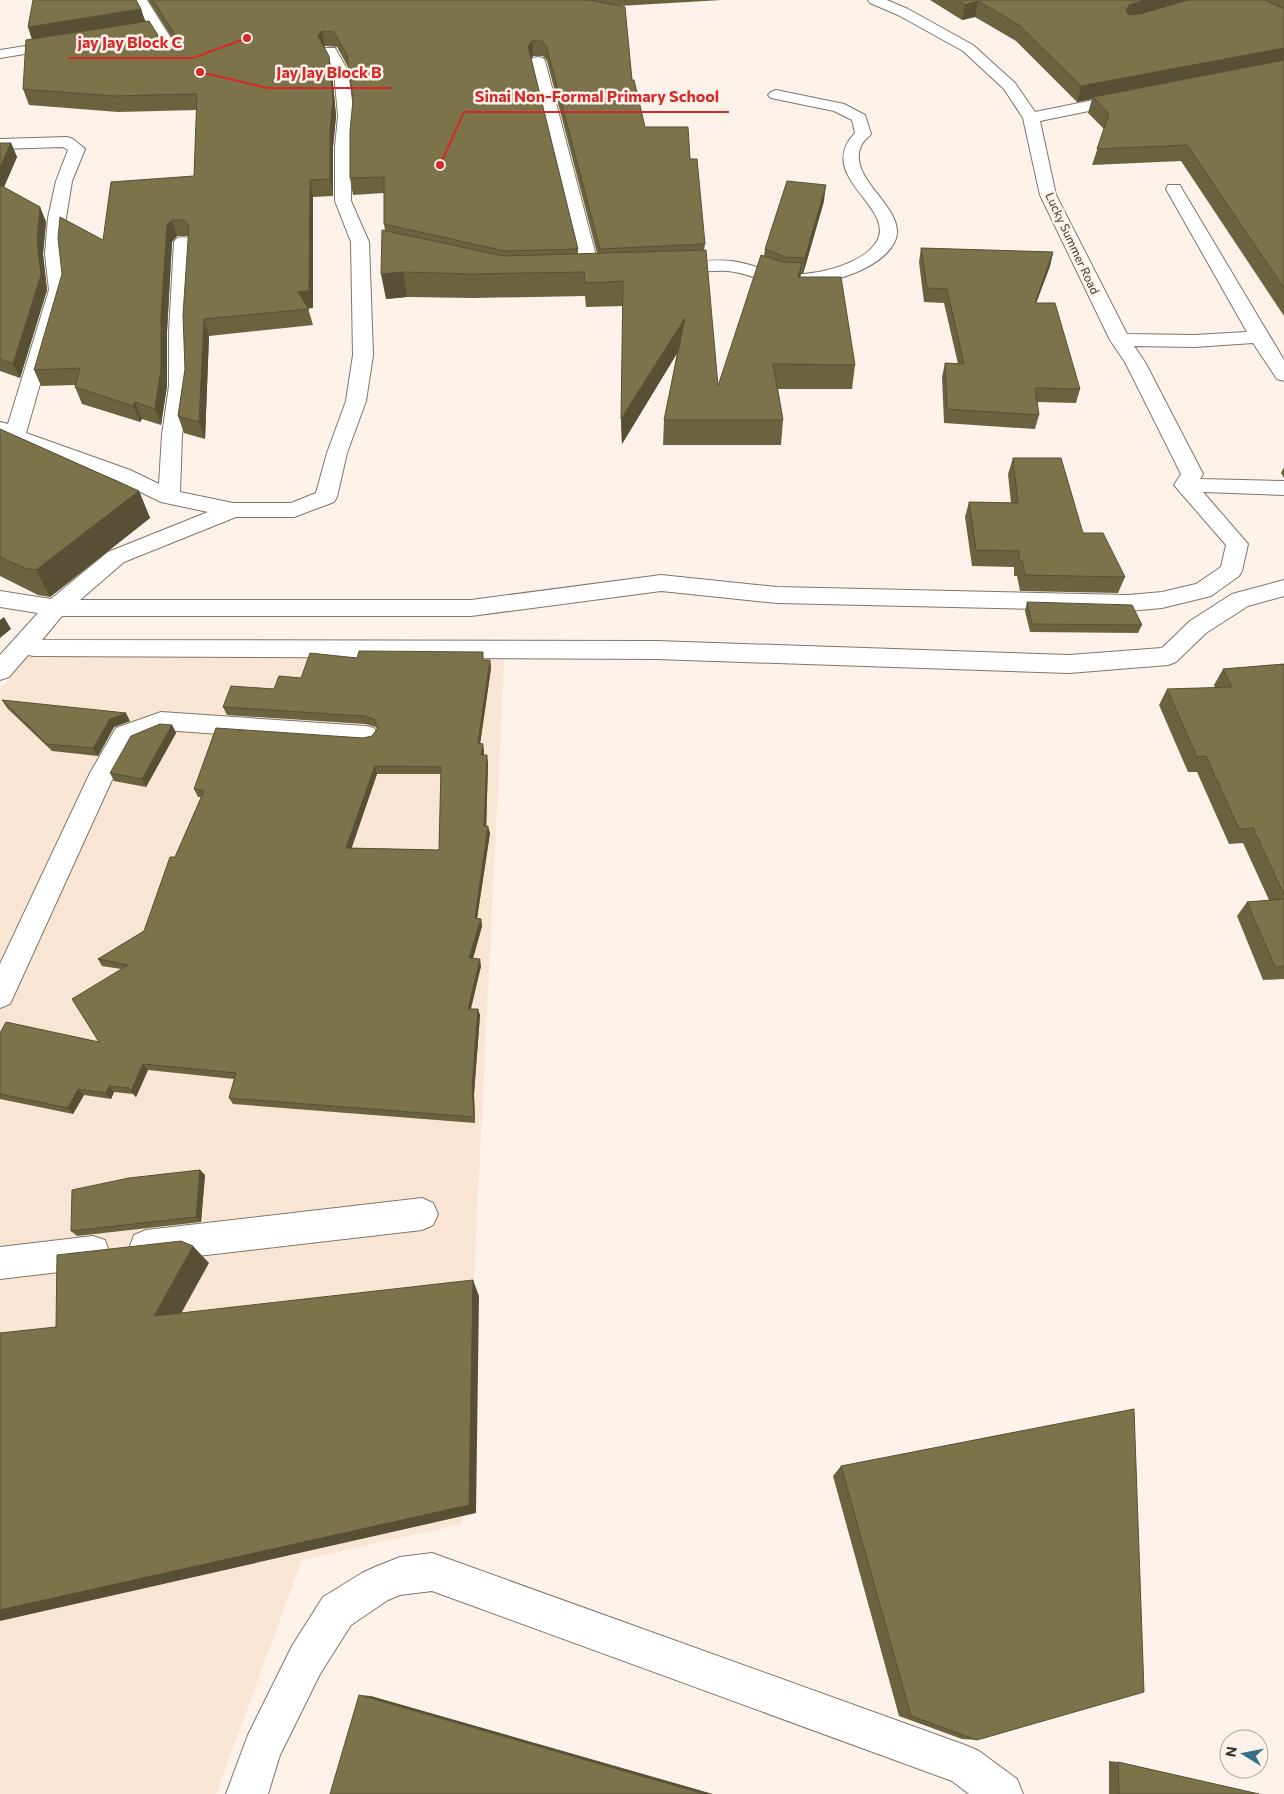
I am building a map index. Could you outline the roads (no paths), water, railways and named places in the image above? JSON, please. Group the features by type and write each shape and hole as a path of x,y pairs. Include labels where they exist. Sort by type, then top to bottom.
{"street":[{"path":"140,0 176,57"},
{"name":"Lucky Summer Road","path":"875,0 903,12 968,48 1010,86 1031,118 1048,195 1120,340 1135,362 1192,474 1185,485"},
{"path":"103,38 159,29"},
{"path":"0,54 75,42"},
{"path":"0,144 67,142 77,149 64,181 57,218 54,254 58,290 7,432 123,475 169,497 233,510 294,510 326,497 337,453 356,401 363,355 360,242 343,202 343,147 346,116 341,71 330,51"},
{"path":"538,61 592,271"},
{"path":"1031,118 1147,94"},
{"path":"657,270 729,266 754,270 781,280 804,281 839,272 877,253 886,242 890,233 888,222 856,177 853,146 862,134 859,118 839,107 776,95"},
{"path":"1174,189 1259,337 1284,375"},
{"path":"169,497 172,435 179,386 178,332 182,242"},
{"path":"360,242 379,246"},
{"path":"572,272 610,271"},
{"path":"1120,340 1194,341 1259,337"},
{"path":"1185,485 1284,488"},
{"path":"0,599 56,608 471,608 661,583 777,595 990,598 1128,603 1162,600 1203,590 1231,571 1237,544 1185,485"},
{"path":"0,671 56,608 116,557 233,510"},
{"path":"34,648 656,650 1069,664 1168,656 1198,627 1240,600 1284,588"},
{"path":"0,995 99,780 125,735 161,721 365,735"},
{"path":"0,1263 422,1214"},
{"path":"247,1794 262,1749 306,1660 337,1611 375,1586 400,1576 432,1572 965,1765 1002,1794"}],"place":[{"name":"jay Jay Block C","path":"247,38"},
{"name":"Jay Jay Block B","path":"200,72"},
{"name":"Sinai Non-Formal Primary School","path":"440,165"}]}
